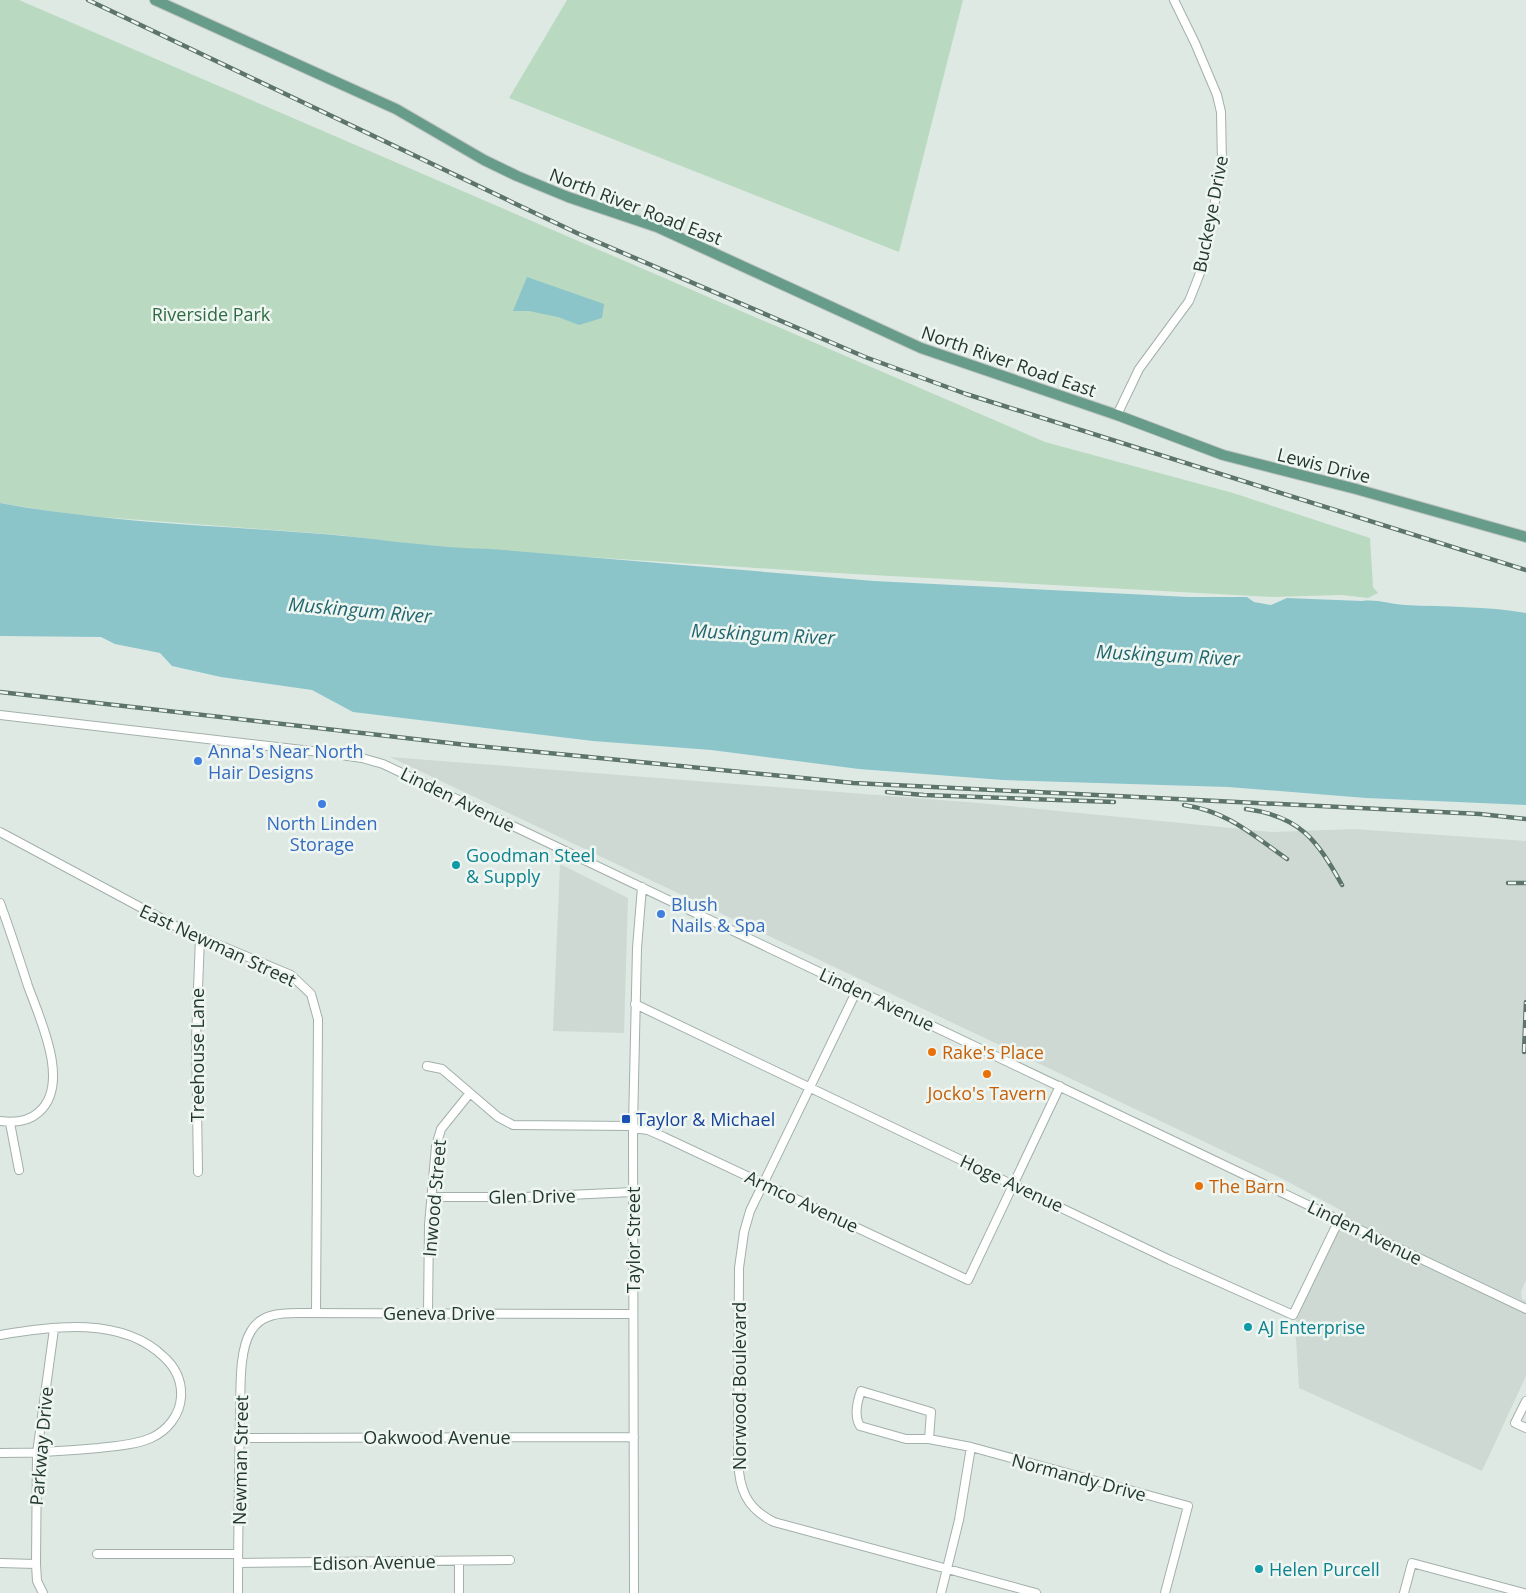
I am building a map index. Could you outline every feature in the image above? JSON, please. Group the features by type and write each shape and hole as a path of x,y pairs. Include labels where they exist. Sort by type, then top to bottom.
{"main road":[{"name":"North River Road East","path":"155,0 396,109 484,160 537,185 657,228 921,348 1117,415"},
{"name":"Lewis Drive","path":"1117,415 1232,457 1356,489 1526,537"}],"street":[{"name":"Buckeye Drive","path":"1117,415 1139,369 1188,301 1195,286 1208,241 1222,164 1222,119 1217,95 1174,0"},
{"name":"Linden Avenue","path":"0,715 354,756 383,764 1526,1309"},
{"name":"East Newman Street","path":"0,832 153,915 200,938 291,975 308,989 315,1003 318,1035 316,1313"},
{"name":"Taylor Street","path":"634,1593 633,1127 635,1004 639,902 642,887"},
{"path":"0,903 46,1039 53,1070 52,1090 44,1107 32,1118 10,1123 0,1121"},
{"name":"Treehouse Lane","path":"198,1172 196,1039 200,938"},
{"name":"Norwood Boulevard","path":"857,990 750,1211 744,1232 739,1268 739,1479 746,1500 754,1509 774,1522 1036,1593"},
{"name":"Hoge Avenue","path":"635,1004 1293,1316 1340,1220"},
{"name":"Armco Avenue","path":"427,1066 442,1069 498,1117 513,1125 633,1127 648,1130 764,1182 968,1280 1014,1184"},
{"path":"1014,1184 1060,1086"},
{"name":"Inwood Street","path":"428,1313 431,1197 439,1133 470,1093"},
{"path":"10,1123 19,1170"},
{"name":"Glen Drive","path":"431,1197 525,1197 633,1192"},
{"name":"Geneva Drive","path":"251,1329 260,1320 270,1315 316,1313 633,1314"},
{"path":"0,1335 54,1329 89,1328 117,1331 138,1338 155,1348 175,1369 180,1380 181,1401 172,1421 152,1438 126,1445 37,1453 0,1453"},
{"name":"Parkway Drive","path":"43,1593 37,1581 36,1564 37,1453 54,1329"},
{"name":"Newman Street","path":"238,1593 242,1372 244,1349 251,1329"},
{"name":"Normandy Drive","path":"929,1439 931,1412 861,1392 858,1400 856,1421 860,1426 906,1439 929,1439 971,1447 1188,1506 1165,1593"},
{"path":"1526,1401 1515,1423 1526,1428"},
{"name":"Oakwood Avenue","path":"240,1438 634,1437"},
{"path":"941,1593 959,1520 971,1447"},
{"path":"98,1554 238,1554"},
{"name":"Edison Avenue","path":"238,1563 510,1560"},
{"path":"459,1561 459,1593"},
{"path":"0,1563 36,1564"},
{"path":"1404,1593 1412,1563 1524,1593"}],"shaded area":[{"path":"390,757 979,803 1273,832 1354,829 1526,841 1526,1280 1521,1292 1522,1299 1526,1301 1526,1376 1482,1471 1299,1388 1295,1323 1346,1213 1281,1178"},
{"path":"560,864 628,898 624,1033 553,1031"}],"green space":[{"name":"Riverside Park","path":"0,0 19,0 1045,442 1233,493 1370,538 1373,587 1378,593 1368,598 1341,595 1272,597 818,572 437,547 339,535 75,515 0,503"},
{"path":"567,0 963,0 899,252 509,98"}],"water":[{"path":"527,277 604,304 602,318 579,325 558,317 529,311 513,311"},
{"name":"Muskingum River","path":"0,503 115,519 332,535 445,547 491,549 874,581 1188,597 1247,597 1254,602 1271,605 1287,598 1373,601 1526,613 1526,805 1366,798 1228,787 1003,780 859,769 711,750 593,741 353,712 312,690 221,677 172,666 160,653 115,644 101,637 0,636"}],"railway":[{"path":"88,0 579,234 865,357 966,394 1526,570"},
{"path":"0,692 467,745 853,783 1480,814 1526,819"},
{"path":"887,792 1114,802"},
{"path":"1184,805 1214,813 1239,825 1287,859"},
{"path":"1246,809 1265,812 1294,824 1315,843 1342,885"},
{"path":"1508,883 1526,883"},
{"path":"1524,1052 1526,1002"}],"place":[{"name":"Anna's Near North Hair Designs","path":"198,761"},
{"name":"North Linden Storage","path":"322,804"},
{"name":"Goodman Steel & Supply","path":"456,865"},
{"name":"Blush Nails & Spa","path":"661,914"},
{"name":"Rake's Place","path":"932,1052"},
{"name":"Jocko's Tavern","path":"987,1074"},
{"name":"Taylor & Michael","path":"626,1119"},
{"name":"The Barn","path":"1199,1186"},
{"name":"AJ Enterprise","path":"1248,1327"},
{"name":"Helen Purcell","path":"1259,1569"}]}
